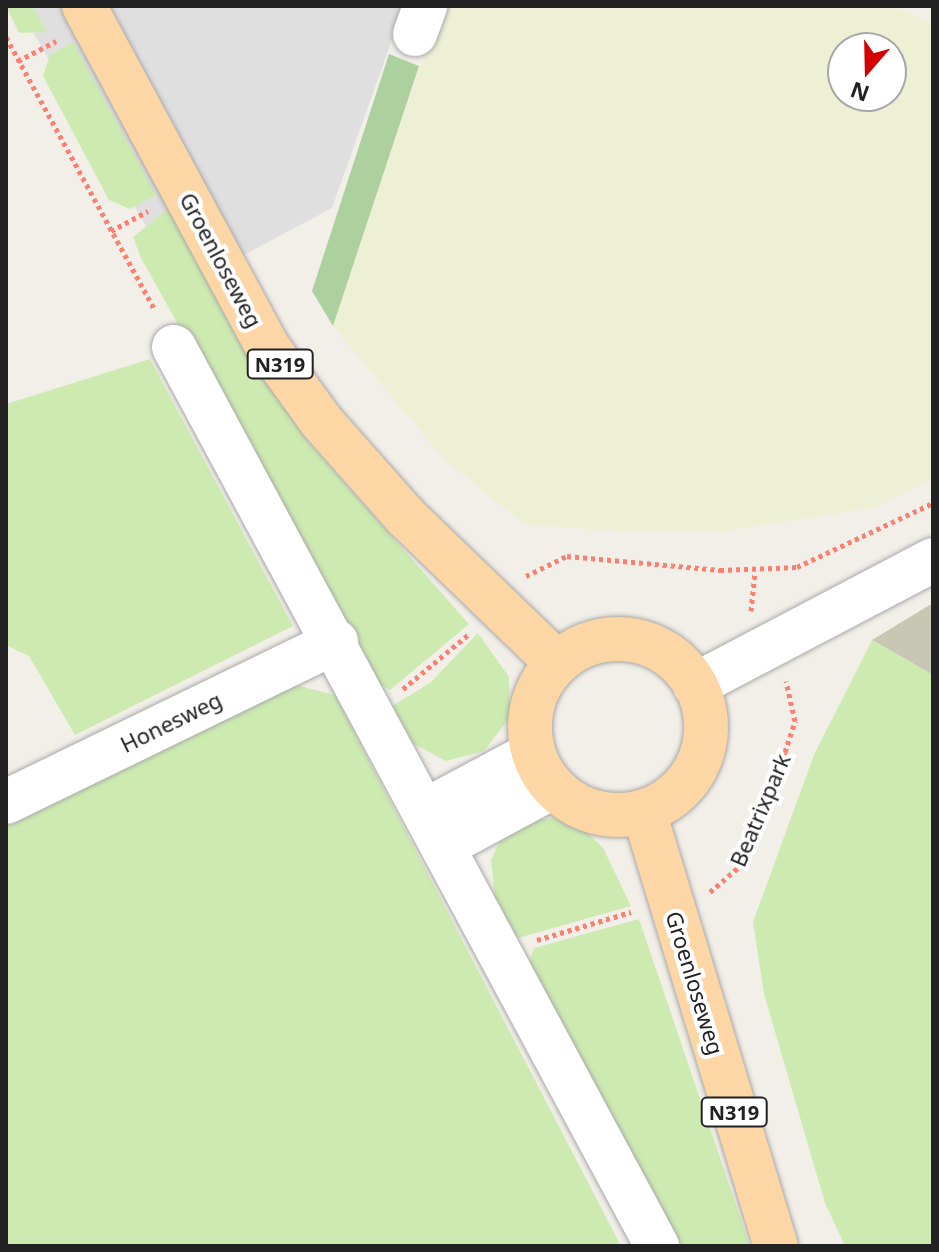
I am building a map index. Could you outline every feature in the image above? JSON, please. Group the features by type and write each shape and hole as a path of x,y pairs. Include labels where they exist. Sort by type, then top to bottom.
{"main road":[{"name":"Groenloseweg","path":"84,6 267,346 321,421 405,516 557,663"},
{"path":"620,639 664,652 695,685 706,727 695,771 665,803 644,812 595,813 543,770 530,714 557,663 597,641 620,639"},
{"name":"Groenloseweg","path":"644,812 776,1246"}],"street":[{"path":"174,347 336,642 657,1246"},
{"path":"695,685 933,560"},
{"name":"Honesweg","path":"6,802 336,642"},
{"path":"434,829 543,770"}],"path":[{"path":"6,37 135,272"},
{"name":"Beatrixpark","path":"499,951 670,901 730,880 779,767 795,699 747,603 755,571 812,561 933,503"}],"shaded area":[{"path":"18,6 404,6 332,208 182,288"},
{"path":"440,6 893,6 933,24 933,479 876,507 723,531 640,532 525,525 443,458 333,326"},
{"path":"933,603 933,675 872,640"}],"green space":[{"path":"6,6 33,6 47,32 19,33"},
{"path":"73,42 156,195 130,209 109,200 43,76 50,55"},
{"path":"389,54 419,66 333,326 312,291"},
{"path":"168,209 243,348 306,439 469,624 390,690 378,683 141,258 133,237"},
{"path":"150,359 293,626 75,735 29,656 6,645 6,404"},
{"path":"478,633 509,677 510,717 484,751 446,761 414,744 392,706 430,683"},
{"path":"872,640 933,675 933,1246 845,1246 825,1203 764,994 753,922 814,755"},
{"path":"284,682 335,695 621,1246 6,1246 6,819"},
{"path":"554,818 583,828 603,848 631,906 518,938 495,897 491,860 503,834 521,821"},
{"path":"639,919 750,1246 682,1246 528,966 534,948"}]}
